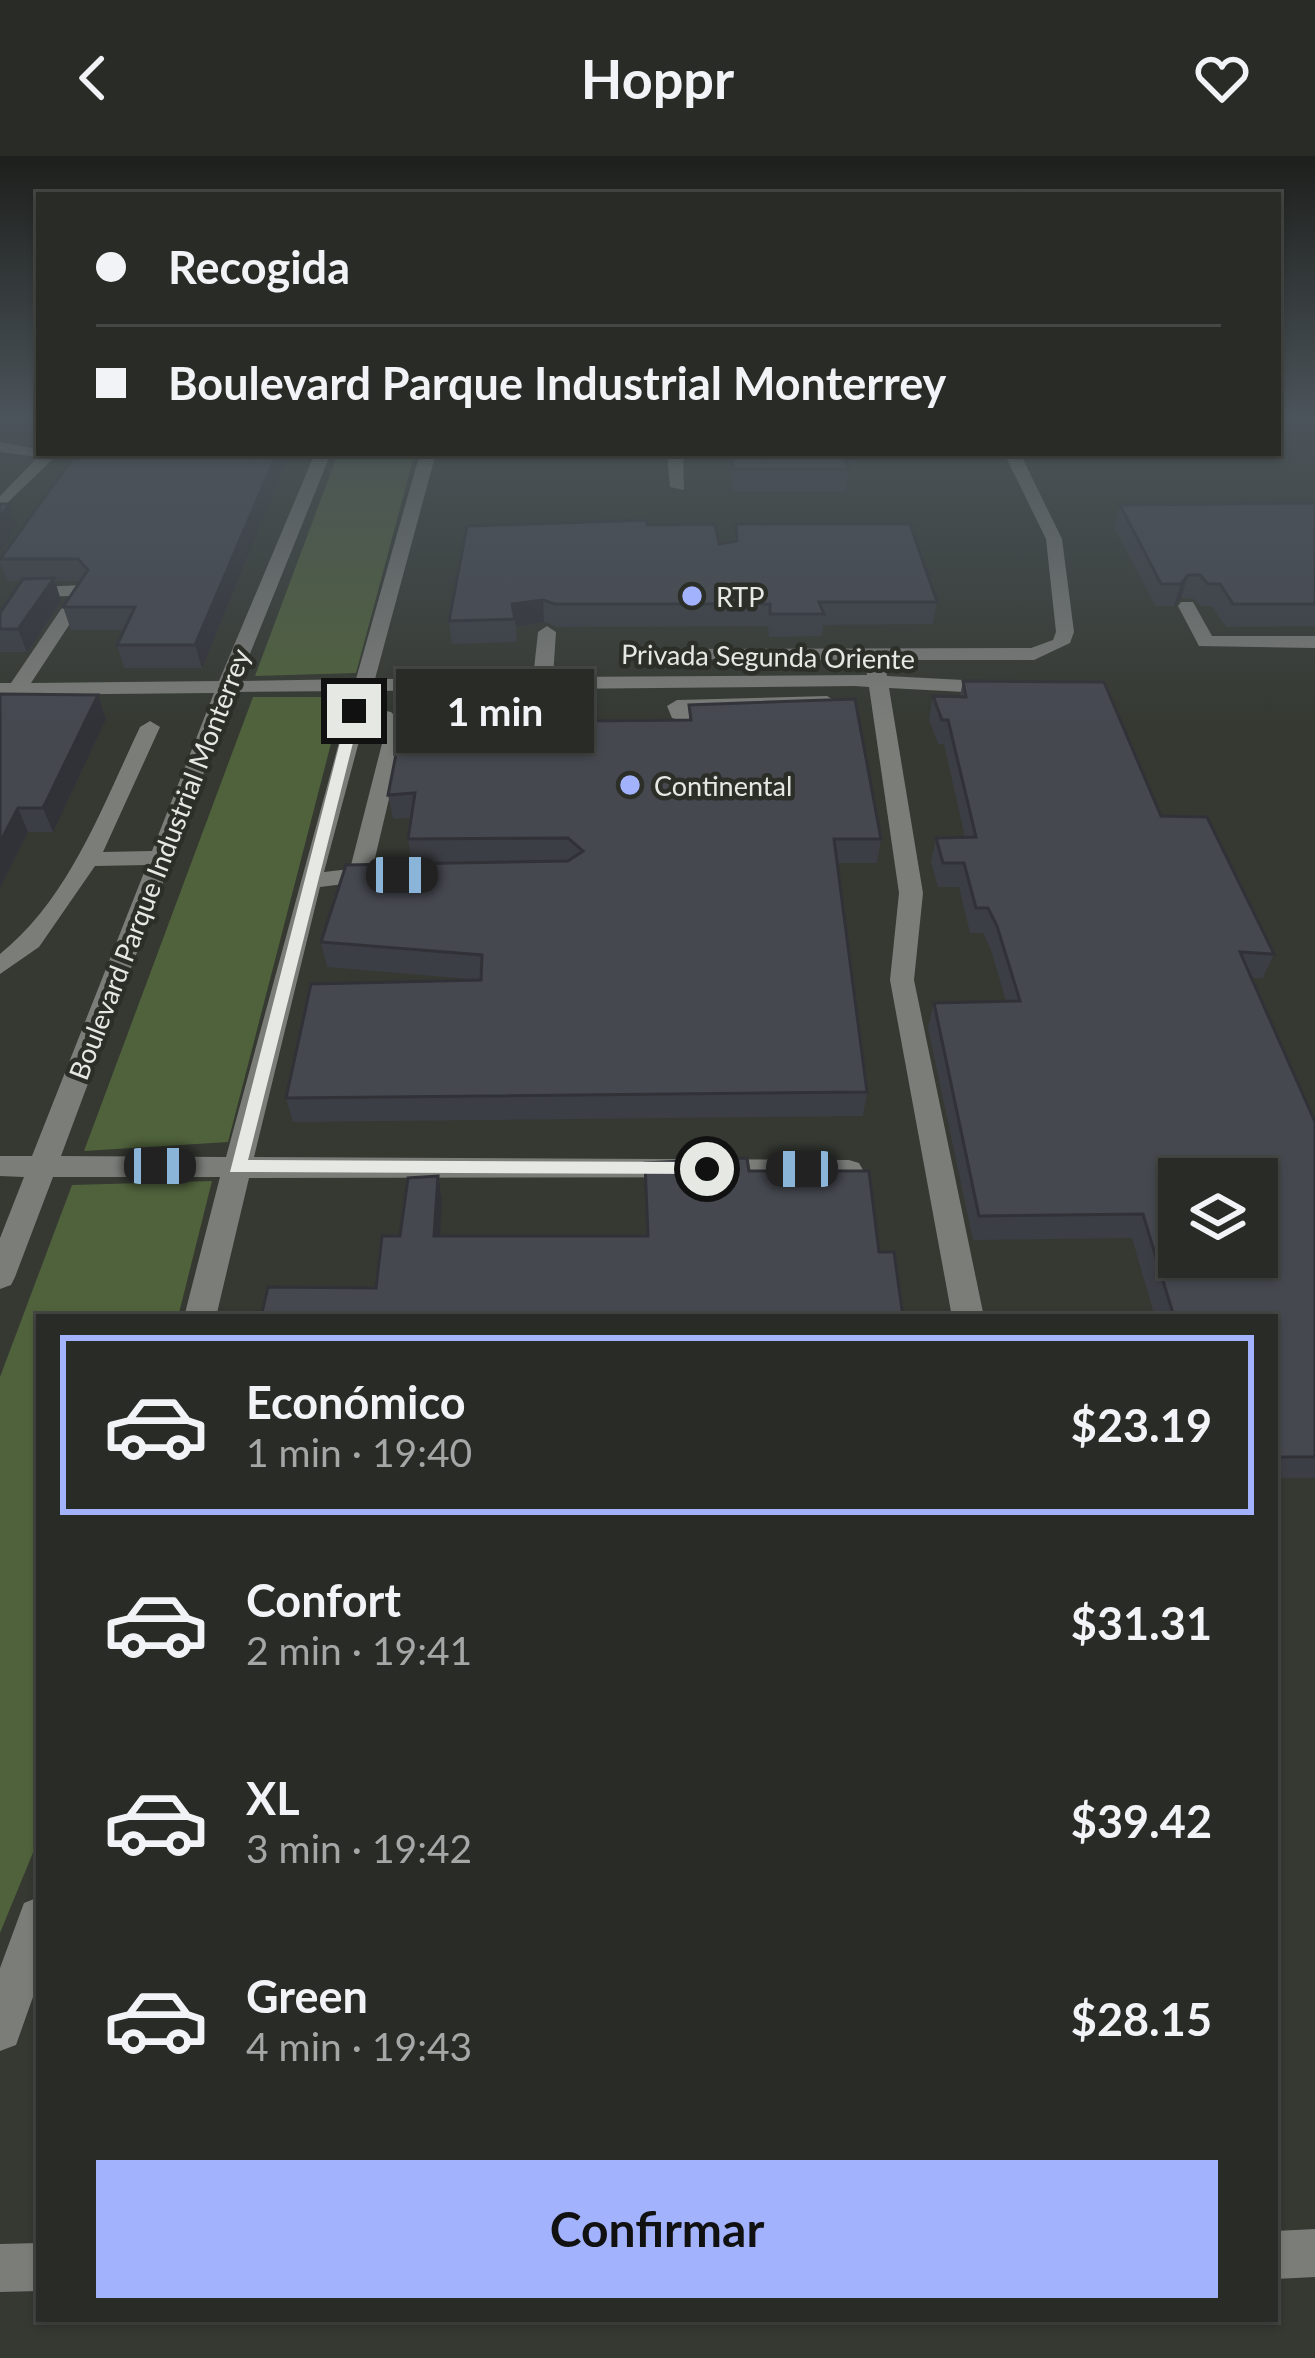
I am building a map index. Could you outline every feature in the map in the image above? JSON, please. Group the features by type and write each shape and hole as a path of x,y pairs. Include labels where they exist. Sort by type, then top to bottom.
{"street":[{"name":"Boulevard Parque Industrial Monterrey","path":"0,1277 296,519"},
{"path":"201,1314 309,881 409,519"},
{"path":"635,655 1034,654 1060,643 1065,632 1058,616 1052,531 1046,519"},
{"path":"0,629 23,592 83,590 32,666 8,689"},
{"path":"1187,606 1206,642 1315,642"},
{"path":"540,716 547,632"},
{"path":"874,655 911,893 902,980 967,1314"},
{"path":"0,666 32,666"},
{"name":"Privada Segunda Oriente","path":"8,689 540,683 741,692 880,681 1031,688"},
{"path":"741,692 827,702 832,712 679,714 677,706 741,692"},
{"path":"309,881 372,875 396,728 384,716 354,711"},
{"path":"0,966 31,943 88,859 150,727"},
{"path":"88,859 161,858"},
{"path":"0,1166 849,1169"},
{"path":"0,2029 36,1927"},
{"path":"1278,2255 1315,2253"},
{"path":"0,2268 36,2267"}],"green space":[{"path":"314,519 397,519 356,673 255,676"},
{"path":"253,697 343,697 228,1142 84,1151"},
{"path":"212,1181 179,1314 36,1314 36,1845 0,1933 0,1377 72,1185"}],"building":[{"path":"29,519 249,519 195,645 117,645 135,607 63,607 88,570 78,559 0,559"},
{"path":"1127,519 1315,519 1315,604 1233,604 1220,584 1208,584 1200,575 1188,575 1181,584 1161,584"},
{"name":"RTP","path":"646,520 647,525 715,524 719,544 737,541 736,524 910,524 937,602 819,602 824,614 770,614 770,604 555,604 543,600 512,604 515,619 449,621 467,526"},
{"path":"54,578 18,629 0,629 0,613 23,579"},
{"path":"963,681 1104,682 1161,816 1207,817 1274,954 1240,952 1315,1122 1315,1457 1278,1457 1278,1314 1173,1314 1162,1278 1278,1278 1278,1158 1158,1158 1158,1264 1143,1214 979,1216 934,1003 1020,1001 988,908 976,908 964,863 943,863 936,838 976,837 948,720 942,720 933,696 966,697"},
{"path":"0,694 98,695 43,808 18,808 0,842"},
{"path":"855,699 881,839 834,839 867,1092 286,1098 311,984 481,980 482,955 321,942 346,865 568,861 583,851 568,838 408,839 415,793 388,795 401,729 425,729 426,721 524,721 524,701 567,700 566,707 583,707 582,721 691,720 689,705"},
{"path":"747,1158 749,1171 869,1171 879,1252 894,1252 903,1314 262,1314 268,1287 376,1288 382,1236 400,1236 408,1178 438,1176 434,1236 648,1236 645,1163"}],"place":[{"name":"RTP","path":"692,596"},
{"name":"Continental","path":"630,785"}],"route":[{"path":"354,711 237,1167 707,1169"}]}
